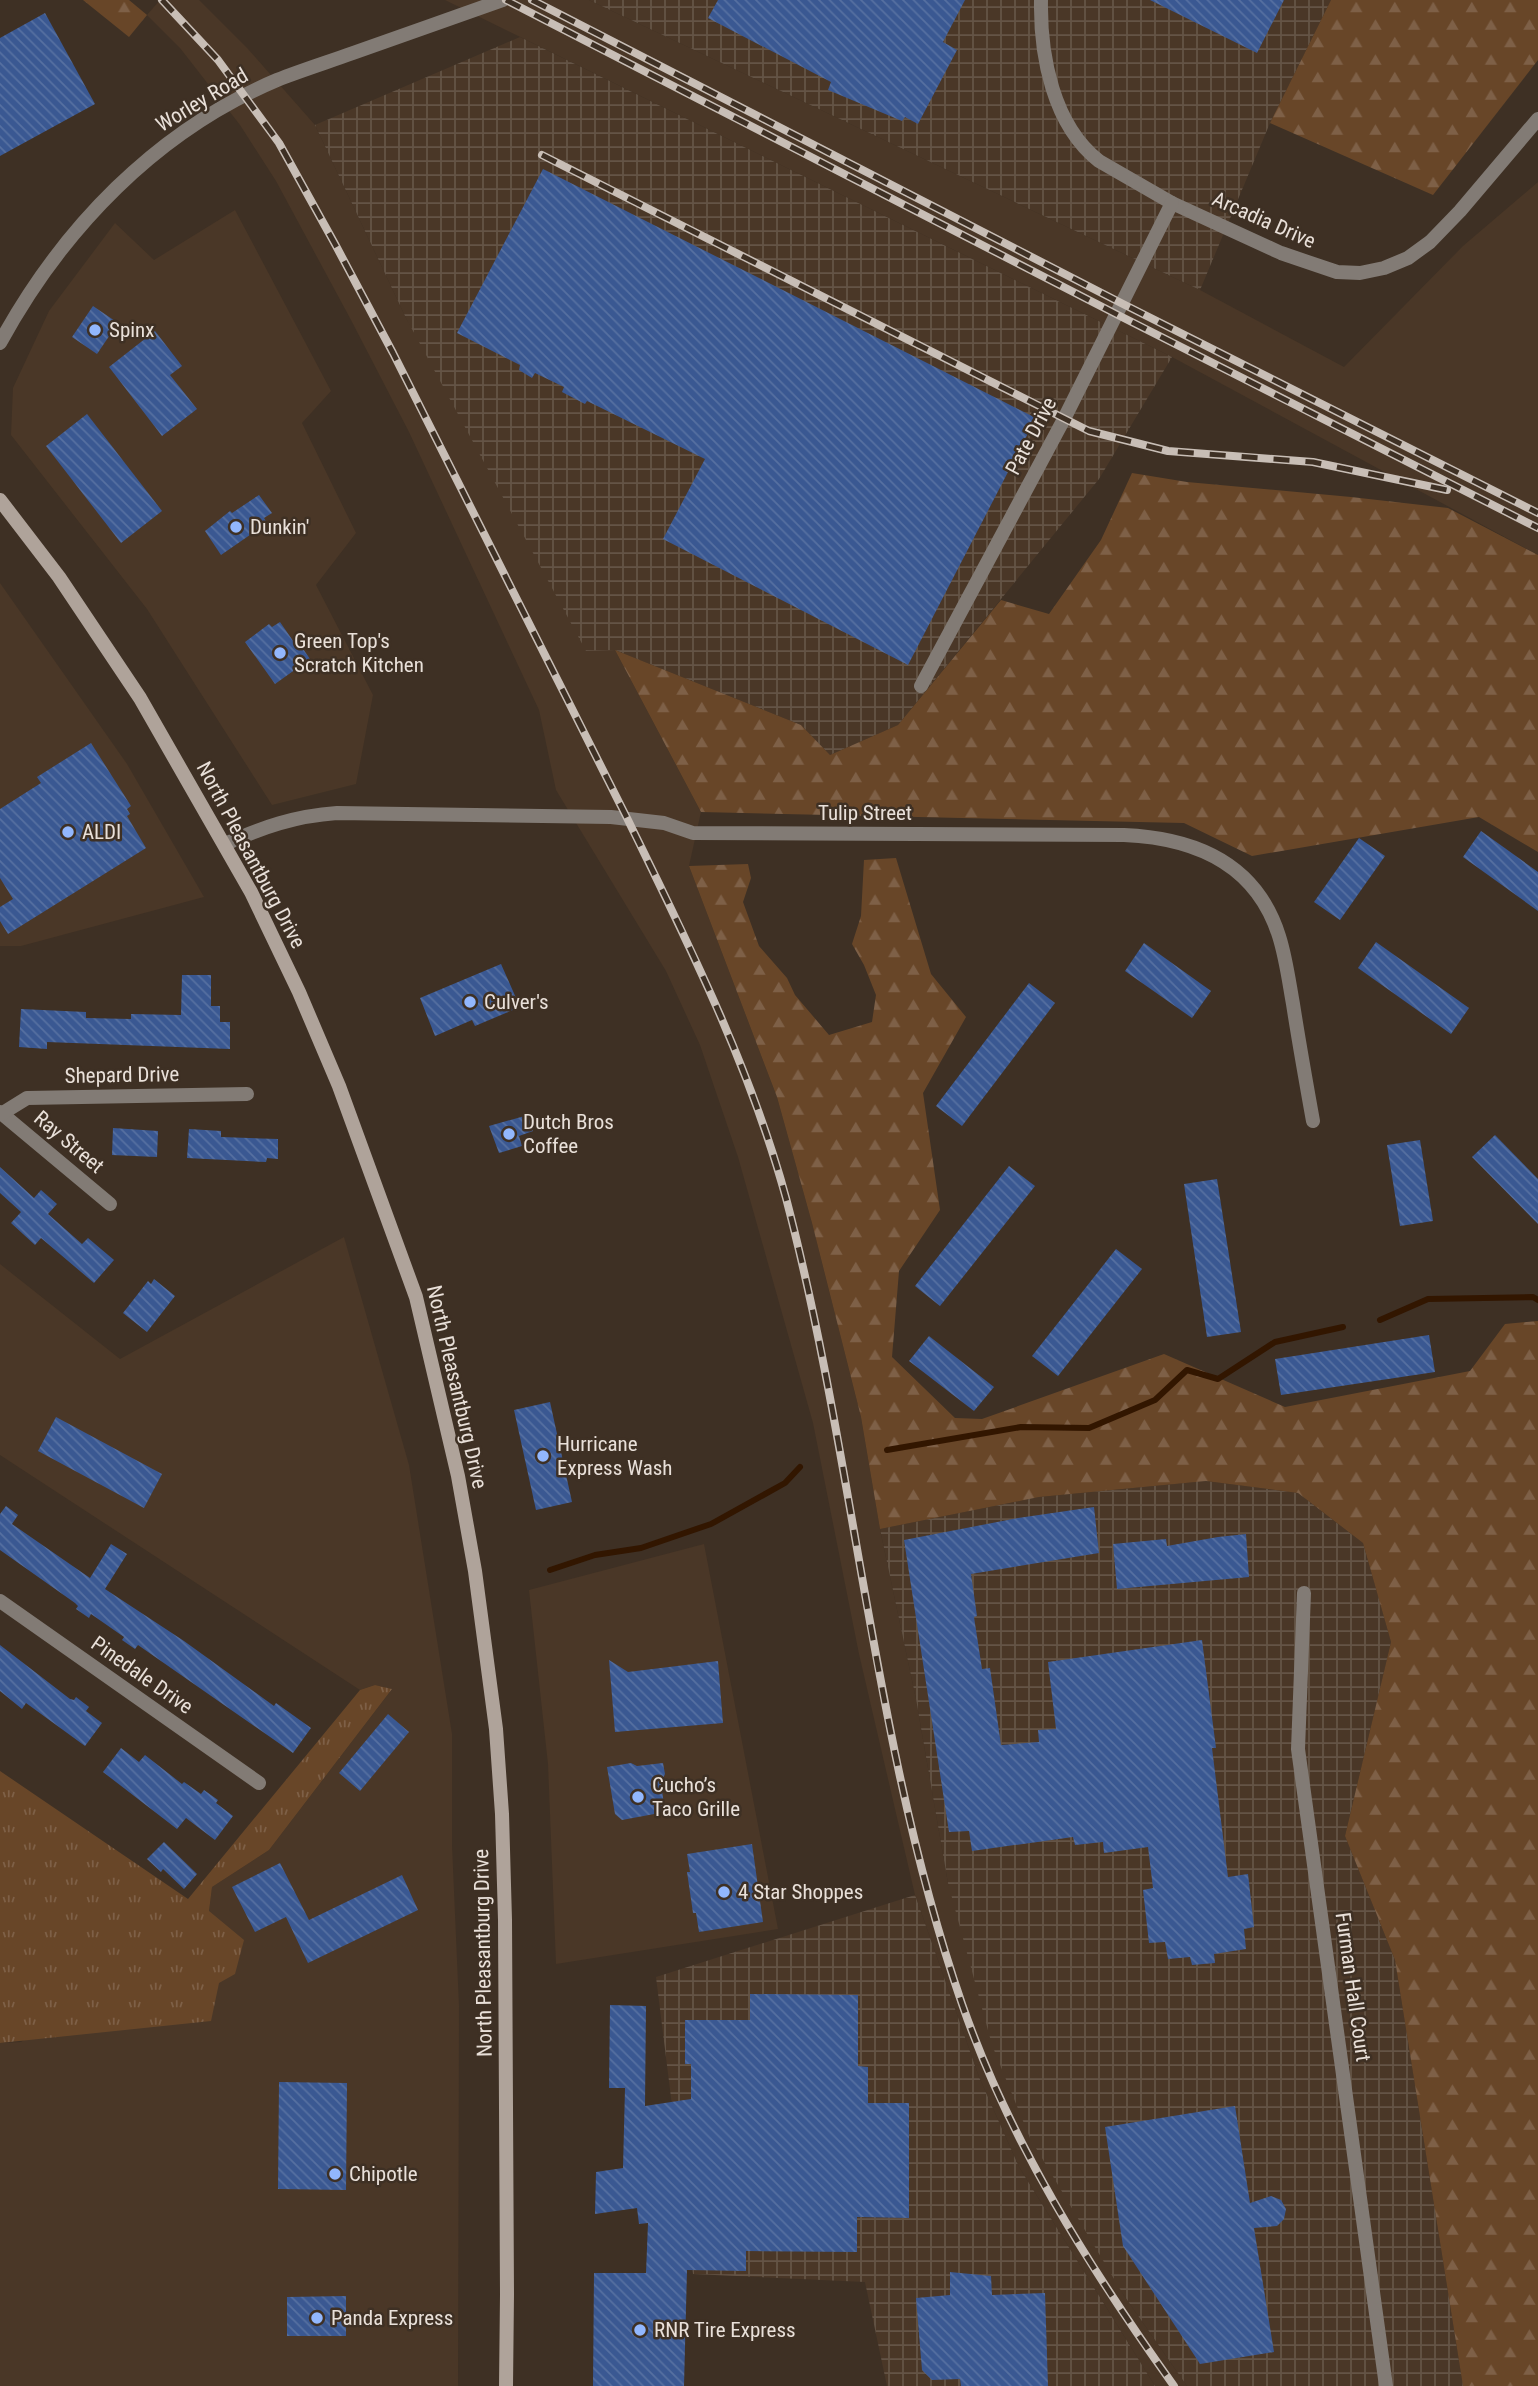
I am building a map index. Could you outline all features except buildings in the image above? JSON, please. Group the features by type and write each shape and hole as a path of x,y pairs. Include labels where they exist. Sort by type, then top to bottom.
{"main road":[{"name":"North Pleasantburg Drive","path":"0,500 59,577 140,698 251,892 299,992 339,1086 416,1297 458,1476 473,1557 496,1730 502,1814 507,2117 506,2386"}],"street":[{"name":"Worley Road","path":"0,343 48,264 90,214 141,165 214,113 278,80 503,0"},
{"name":"Arcadia Drive","path":"1041,0 1042,36 1048,69 1062,114 1071,132 1099,161 1172,203 1310,264 1337,272 1360,273 1384,268 1408,258 1430,242 1538,119"},
{"name":"Pate Drive","path":"922,686 1064,419 1172,203"},
{"name":"Tulip Street","path":"225,844 265,826 309,815 337,813 611,817 664,822 693,833 1124,835 1154,836 1178,841 1208,852 1233,868 1253,888 1272,917 1283,949 1313,1121"},
{"name":"Shepard Drive","path":"1,1113 27,1098 247,1094"},
{"name":"Ray Street","path":"1,1113 110,1204"},
{"name":"Furman Hall Court","path":"1304,1593 1298,1749 1386,2386"},
{"name":"Pinedale Drive","path":"0,1601 259,1783"}],"shaded area":[{"path":"160,0 199,0 248,49 315,125 406,318 615,650 701,812 689,866 777,1097 812,1223 861,1417 880,1529 916,1699 948,1883 1123,2294 1187,2386 1155,2386 1019,2167 979,2077 915,1895 859,1654 813,1423 738,1157 700,1045 666,971 556,790 539,710 409,432 276,181 240,125 180,48 147,15"},
{"path":"445,0 589,0 1200,290 1344,367 1463,246 1538,182 1538,555 1172,357"},
{"path":"589,0 1331,0 1270,123 1200,290"},
{"path":"520,37 1172,357 1099,479 898,725 830,755 801,725 615,650 586,651 406,318 315,125"},
{"path":"235,210 331,391 302,423 356,533 316,585 373,695 356,784 272,805 147,609 11,435 13,388 49,311 115,223 154,260"},
{"path":"0,583 127,764 204,897 21,946 0,946"},
{"path":"344,1237 409,1465 452,1734 452,1845 459,2006 458,2386 0,2386 0,2043 21,2042 209,1911 212,1887 269,1850 392,1689 375,1685 360,1690 0,1455 0,1264 120,1359"},
{"path":"1206,1481 1298,1493 1363,1543 1391,1642 1345,1836 1395,1960 1463,2386 1187,2386 1123,2294 1030,2138 992,2045 948,1883 916,1699 880,1529 1039,1497"},
{"path":"704,1544 778,1929 556,1964 548,1764 529,1590"},
{"path":"915,1895 979,2077 1019,2167 1155,2386 887,2386 865,2282 693,2274 656,1977"}],"green space":[{"path":"83,0 129,0 147,15 129,37"},
{"path":"1331,0 1538,0 1538,60 1433,195 1270,123"},
{"path":"1132,473 1187,482 1448,508 1538,555 1538,852 1479,817 1252,856 1184,823 701,812 615,650 801,725 830,755 898,725 1001,600 1049,614 1101,540"},
{"path":"896,858 931,974 966,1017 923,1093 940,1210 899,1271 892,1357 955,1418 982,1419 1164,1354 1285,1407 1470,1371 1505,1324 1538,1321 1538,2386 1463,2386 1395,1960 1345,1836 1391,1642 1363,1543 1298,1493 1206,1481 1039,1497 880,1529 861,1417 777,1097 689,866 748,864 751,878 743,902 759,946 787,978 795,995 829,1035 872,1022 876,995 852,944 861,916 864,860"},
{"path":"375,1685 392,1689 269,1850 212,1887 209,1911 244,1940 235,1974 219,1983 211,2021 0,2043 0,1771 188,1899 360,1690"}],"waterway":[{"path":"1380,1320 1428,1299 1533,1297 1538,1300"},
{"path":"887,1450 1021,1427 1089,1428 1155,1400 1187,1370 1218,1379 1275,1342 1343,1327"},
{"path":"550,1570 595,1555 641,1548 711,1524 785,1483 800,1467"}],"railway":[{"path":"162,0 218,60 279,143 335,244 393,353 627,818 736,1052 786,1198 810,1298 906,1805 931,1905 962,2004 1003,2105 1054,2202 1112,2296 1174,2386"},
{"path":"506,0 1538,528"},
{"path":"532,0 1123,304 1538,513"},
{"path":"542,155 1089,431 1168,451 1313,462 1447,490"}],"place":[{"name":"Spinx","path":"95,330"},
{"name":"Dunkin'","path":"236,527"},
{"name":"Green Top's Scratch Kitchen","path":"280,653"},
{"name":"ALDI","path":"68,832"},
{"name":"Culver's","path":"470,1002"},
{"name":"Dutch Bros Coffee","path":"509,1134"},
{"name":"Hurricane Express Wash","path":"543,1456"},
{"name":"Cucho’s Taco Grille","path":"638,1797"},
{"name":"4 Star Shoppes","path":"724,1892"},
{"name":"Chipotle","path":"335,2174"},
{"name":"Panda Express","path":"317,2318"},
{"name":"RNR Tire Express","path":"640,2330"}]}
